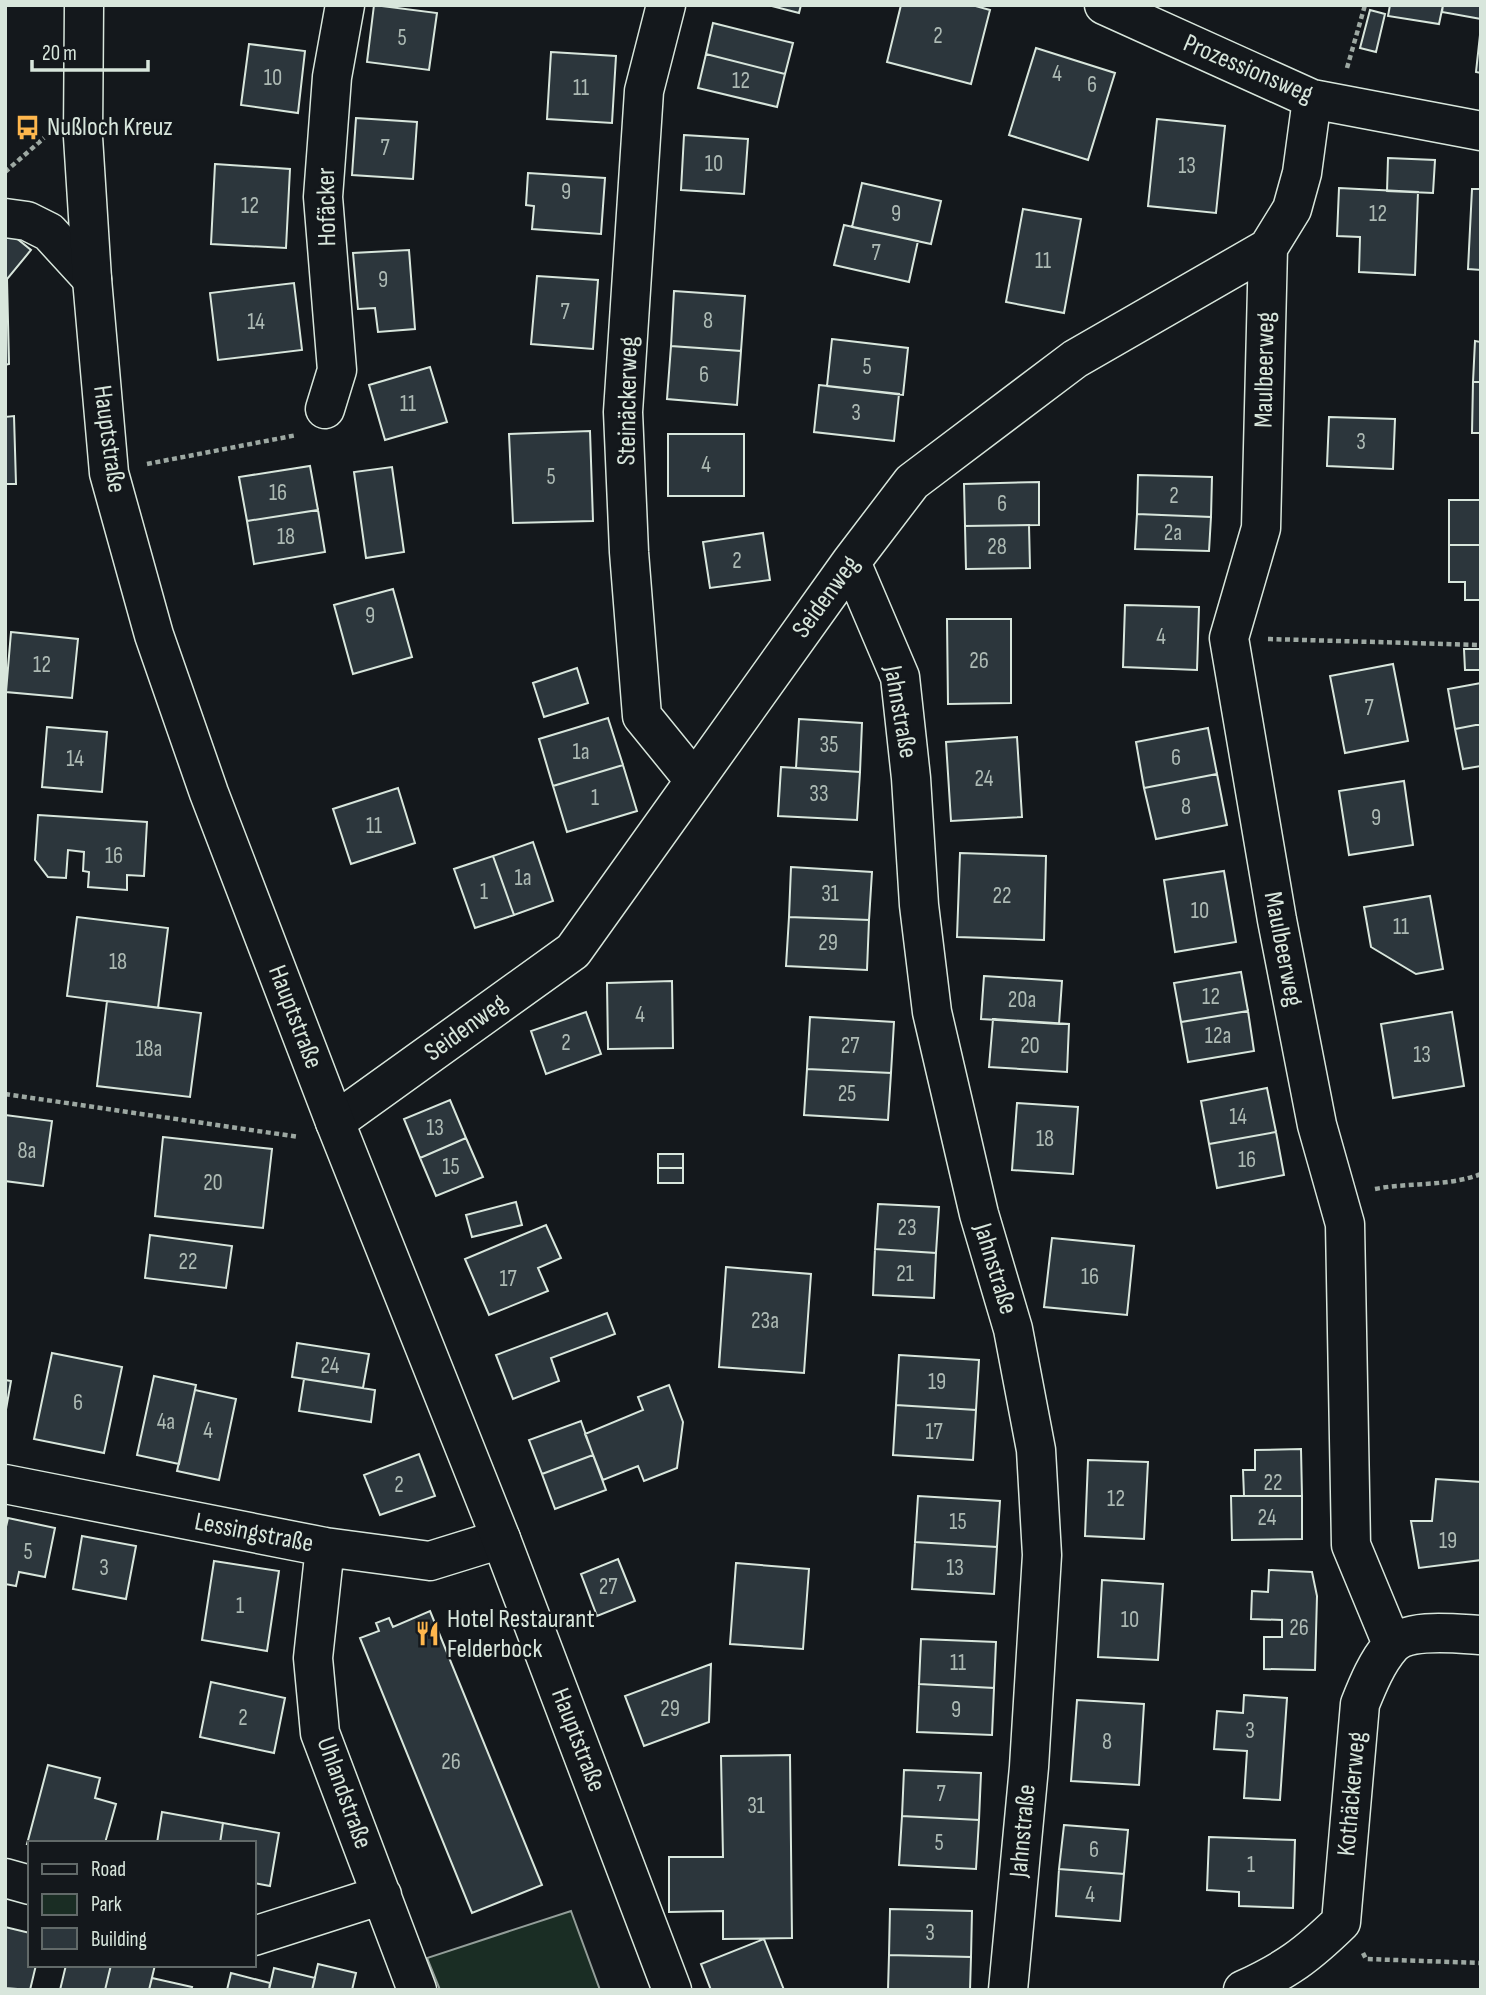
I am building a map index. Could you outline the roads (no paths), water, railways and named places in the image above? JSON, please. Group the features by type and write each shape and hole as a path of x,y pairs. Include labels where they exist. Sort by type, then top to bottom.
{"street":[{"name":"Hauptstraße","path":"84,5 83,137 109,473 154,635 209,793 501,1539 673,1990"},
{"name":"Hofäcker","path":"325,409 337,370 323,197 332,77 345,5"},
{"name":"Steinäckerweg","path":"666,5 644,91 624,424 629,552 642,716 694,780"},
{"name":"Prozessionsweg","path":"1104,5 1312,99 1481,131"},
{"name":"Seidenweg","path":"340,1133 573,951 851,562 912,482 1075,359 1268,248 1292,209 1302,173 1312,99"},
{"path":"5,218 27,221 49,232 92,279"},
{"name":"Maulbeerweg","path":"1268,248 1261,528 1229,638 1317,1125 1345,1224 1351,1545 1392,1644"},
{"name":"Jahnstraße","path":"851,562 900,677 911,778 919,905 932,1012 979,1214 1013,1329 1036,1450 1042,1555 1029,1767 1008,1990"},
{"name":"Lessingstraße","path":"5,1484 325,1547 430,1561 501,1539"},
{"name":"Uhlandstraße","path":"325,1547 313,1658 320,1734 417,1990"},
{"path":"1392,1644 1412,1636 1435,1632 1481,1635"},
{"name":"Kothäckerweg","path":"1243,1990 1275,1976 1307,1955 1341,1922 1360,1703 1373,1674 1392,1644"},
{"path":"5,1878 28,1884"},
{"path":"256,1935 382,1895"}],"place":[{"name":"Nußloch Kreuz","path":"27,127"},
{"name":"Hotel Restaurant Felderbock","path":"427,1634"}]}
